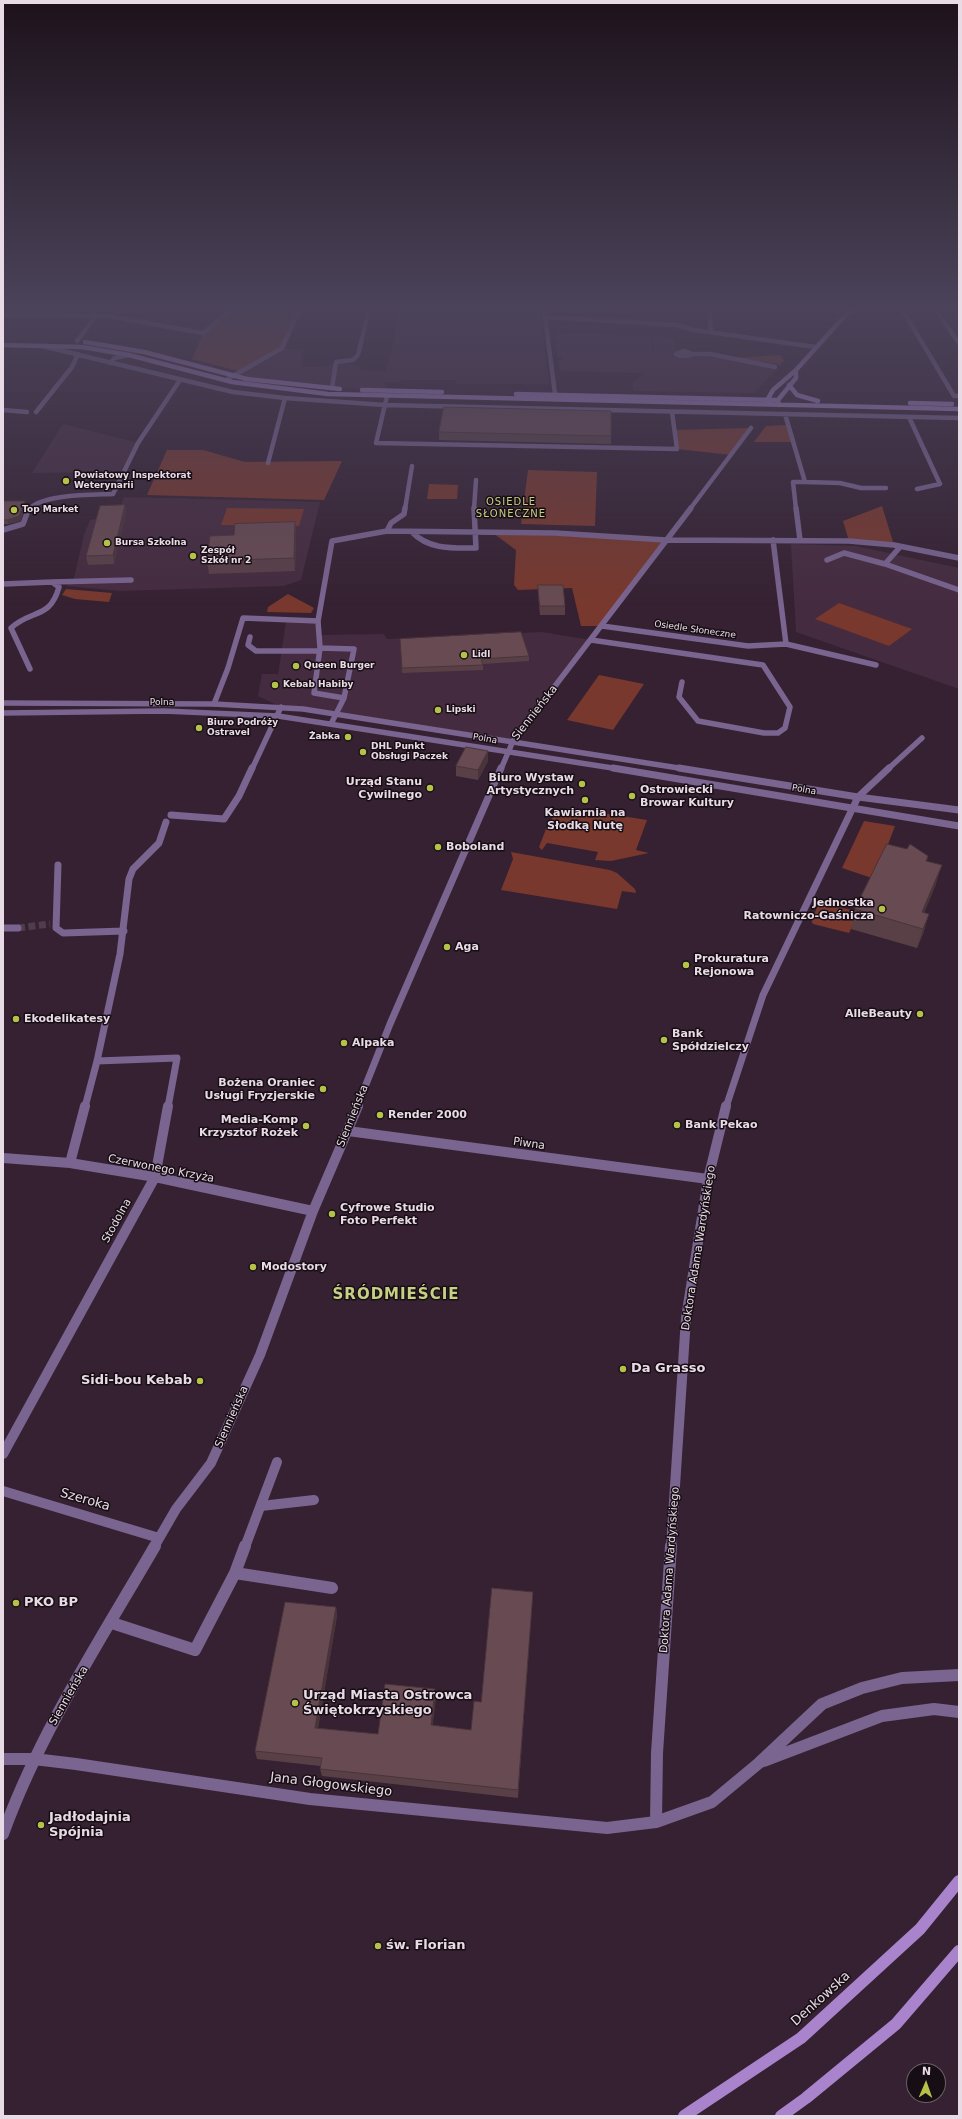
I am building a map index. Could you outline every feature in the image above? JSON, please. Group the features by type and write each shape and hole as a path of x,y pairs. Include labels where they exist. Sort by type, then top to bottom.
{"main road":[{"path":"883,408 959,410"},
{"name":"Denkowska","path":"684,2116 801,2038 920,1929 959,1881"},
{"path":"781,2116 806,2098 896,2024 959,1951"}],"street":[{"path":"36,412 39,408"},
{"path":"3,530 23,524 29,508 37,504 63,498 113,494 138,443 161,408"},
{"path":"268,463 282,408"},
{"path":"384,408 376,443 677,448 672,412"},
{"path":"503,408 959,418"},
{"path":"3,410 27,412"},
{"path":"785,414 805,482"},
{"path":"909,417 940,484 917,489"},
{"name":"Siennieńska","path":"3,1834 17,1795 34,1759 176,1509 211,1464 260,1355 313,1211 348,1131 393,1017 513,741 602,626 751,428"},
{"path":"387,531 391,523 404,514 412,466"},
{"path":"412,532 416,537 435,546 460,551 476,548 474,533 476,480"},
{"path":"800,540 794,482 840,483 861,488 886,488"},
{"path":"344,698 314,693 319,649 318,621 332,541 387,531 555,533 666,540 849,541 900,547 959,558"},
{"path":"772,540 786,644"},
{"path":"885,564 895,555 900,547"},
{"path":"827,560 844,552 885,564 959,590"},
{"path":"3,584 131,580"},
{"path":"30,669 11,628 16,622 38,615 47,609 57,598 59,587 52,582"},
{"path":"214,704 228,668 244,618 318,621"},
{"name":"Osiedle Słoneczne","path":"602,626 748,646 786,644 876,665"},
{"path":"250,637 248,645 251,649 256,651 354,649 344,698 330,724"},
{"path":"590,640 763,665 790,707 785,728 778,733 764,733 698,721 679,697 682,682"},
{"name":"Polna","path":"3,703 214,704 281,707 336,713 858,797 959,810"},
{"path":"164,711 167,704"},
{"path":"171,816 224,819 239,796 281,707"},
{"name":"Polna","path":"3,713 164,711 278,716 509,752 959,826"},
{"path":"858,797 922,738"},
{"name":"Doktora Adama Wardyńskiego","path":"656,1822 657,1754 686,1318 708,1179 731,1091 763,995 858,797"},
{"path":"70,1163 97,1061 124,931 129,879 133,869 159,843 166,822"},
{"path":"58,865 53,923 56,928 63,933 124,931"},
{"path":"3,928 18,928"},
{"name":"Stodolna","path":"3,1454 155,1177 177,1058 97,1061"},
{"name":"Piwna","path":"348,1131 708,1179"},
{"name":"Czerwonego Krzyża","path":"3,1158 70,1163 155,1177 313,1211"},
{"path":"112,1623 196,1650 235,1573 277,1462"},
{"name":"Szeroka","path":"3,1491 159,1538"},
{"path":"261,1506 314,1500"},
{"path":"235,1573 332,1588"},
{"name":"Jana Głogowskiego","path":"3,1759 34,1759 310,1799 398,1809 608,1828 656,1822 712,1802 759,1763 822,1704 862,1688 902,1678 959,1675"},
{"path":"759,1763 882,1716 934,1708 959,1712"}],"shaded area":[{"path":"63,424 138,443 124,472 32,473"},
{"path":"788,425 793,442 754,442 766,426"},
{"path":"751,428 731,455 677,449 675,430"},
{"path":"167,450 203,450 245,462 342,461 324,500 147,495"},
{"path":"528,470 597,472 595,526 521,524"},
{"path":"429,484 458,485 457,499 427,499"},
{"name":"Zespół Szkół nr 2","path":"124,497 320,502 301,580 283,586 120,591 67,586 74,578 84,535 90,520 96,519 97,514 119,510"},
{"path":"882,506 894,545 849,541 843,521"},
{"path":"227,508 304,509 299,526 221,525"},
{"path":"493,533 666,540 602,626 581,626 572,588 518,590 514,585 516,550"},
{"path":"791,544 855,546 959,568 959,689 796,632"},
{"path":"66,589 112,593 109,602 75,599 62,595"},
{"path":"288,594 314,608 311,613 267,612 268,607"},
{"path":"839,603 912,629 889,646 815,619"},
{"path":"318,621 318,635 384,634 387,639 542,632 591,640 513,741 281,707 258,696 262,674 278,674 286,622"},
{"path":"599,675 644,684 613,730 567,720"},
{"path":"571,808 647,820 636,850 649,853 611,861 595,860 598,852 547,843 542,850 539,847 553,816 558,812"},
{"path":"864,821 895,826 875,879 842,868"},
{"path":"511,852 610,870 617,873 635,889 636,893 622,891 617,909 501,890 513,859"},
{"path":"823,903 859,912 849,933 813,924 811,920 819,904"}],"building":[{"path":"444,408 611,411 611,436 439,432"},
{"name":"Top Market","path":"3,501 25,501 19,516 3,520"},
{"name":"Bursa Szkolna","path":"125,505 113,555 86,556 100,506"},
{"path":"295,522 294,558 207,561 210,536 234,535 235,524"},
{"path":"538,585 563,585 565,606 540,606"},
{"name":"Lidl","path":"521,632 529,656 481,659 483,665 402,668 400,639"},
{"path":"466,747 488,751 478,770 456,766"},
{"path":"887,844 907,849 910,844 928,856 926,861 942,865 922,912 929,914 923,929 855,909"},
{"name":"Urząd Miasta Ostrowca Świętokrzyskiego","path":"492,1588 533,1592 518,1790 320,1769 322,1758 255,1751 285,1602 336,1607 315,1728 378,1734 385,1684 435,1689 431,1725 471,1730 474,1701 481,1702"}],"tunnel":[{"path":"18,928 50,924"}],"place":[{"name":"Powiatowy Inspektorat Weterynarii","path":"66,481"},
{"name":"Top Market","path":"14,510"},
{"name":"Bursa Szkolna","path":"107,543"},
{"name":"Zespół Szkół nr 2","path":"193,556"},
{"name":"Lidl","path":"464,655"},
{"name":"Queen Burger","path":"296,666"},
{"name":"Kebab Habiby","path":"275,685"},
{"name":"Lipski","path":"438,710"},
{"name":"Biuro Podróży Ostravel","path":"199,728"},
{"name":"Żabka","path":"348,737"},
{"name":"DHL Punkt Obsługi Paczek","path":"363,752"},
{"name":"Biuro Wystaw Artystycznych","path":"582,784"},
{"name":"Urząd Stanu Cywilnego","path":"430,788"},
{"name":"Ostrowiecki Browar Kultury","path":"632,796"},
{"name":"Kawiarnia na Słodką Nutę","path":"585,800"},
{"name":"Boboland","path":"438,847"},
{"name":"Jednostka Ratowniczo-Gaśnicza","path":"882,909"},
{"name":"Aga","path":"447,947"},
{"name":"Prokuratura Rejonowa","path":"686,965"},
{"name":"AlleBeauty","path":"920,1014"},
{"name":"Ekodelikatesy","path":"16,1019"},
{"name":"Bank Spółdzielczy","path":"664,1040"},
{"name":"Alpaka","path":"344,1043"},
{"name":"Bożena Oraniec Usługi Fryzjerskie","path":"323,1089"},
{"name":"Render 2000","path":"380,1115"},
{"name":"Bank Pekao","path":"677,1125"},
{"name":"Media-Komp Krzysztof Rożek","path":"306,1126"},
{"name":"Cyfrowe Studio Foto Perfekt","path":"332,1214"},
{"name":"Modostory","path":"253,1267"},
{"name":"Da Grasso","path":"623,1369"},
{"name":"Sidi-bou Kebab","path":"200,1381"},
{"name":"PKO BP","path":"16,1603"},
{"name":"Urząd Miasta Ostrowca Świętokrzyskiego","path":"295,1703"},
{"name":"Jadłodajnia Spójnia","path":"41,1825"},
{"name":"św. Florian","path":"378,1946"}],"district":[{"name":"OSIEDLE SŁONECZNE","path":"511,508"},
{"name":"ŚRÓDMIEŚCIE","path":"396,1295"}]}
